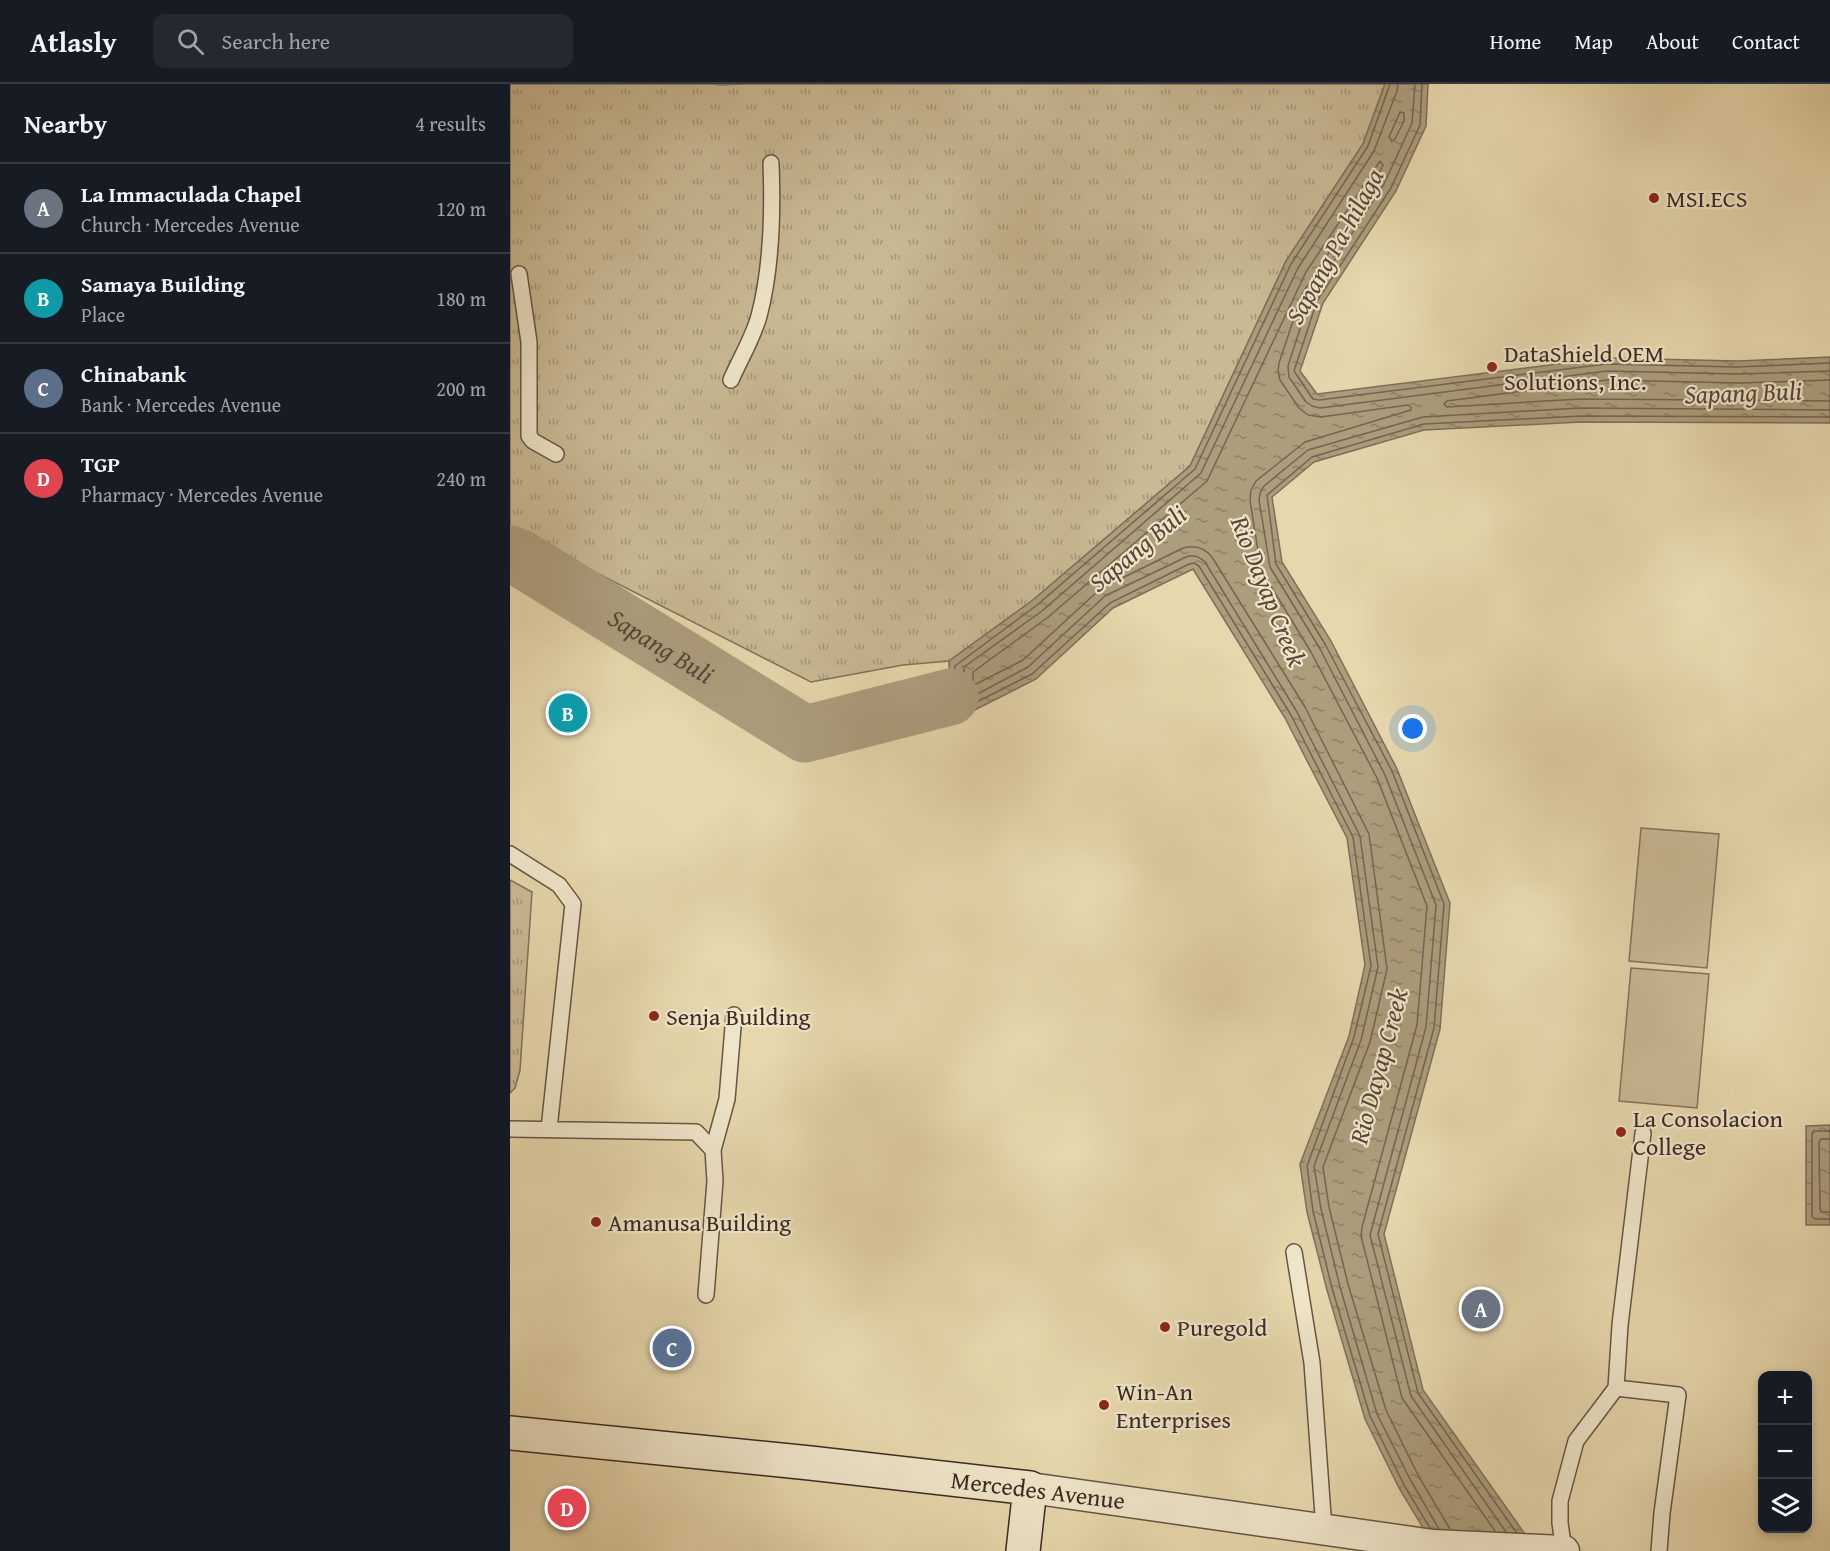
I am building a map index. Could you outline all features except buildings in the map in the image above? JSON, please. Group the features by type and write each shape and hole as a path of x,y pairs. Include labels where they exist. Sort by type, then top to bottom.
{"main road":[{"name":"Mercedes Avenue","path":"510,1433 751,1456 1030,1488"},
{"path":"1023,1551 1030,1488"}],"street":[{"name":"Mercedes Avenue","path":"1030,1488 1433,1545 1564,1551"}],"lane":[{"path":"731,380 759,318 767,274 773,202 771,163"},
{"path":"519,274 529,342 529,436 533,441 556,454"},
{"path":"510,854 559,885 573,904 549,1129"},
{"path":"706,1295 715,1181 713,1150 727,1099 734,1015"},
{"path":"510,1129 696,1132 713,1150"},
{"path":"1564,1551 1560,1501 1576,1441 1616,1388 1620,1325 1643,1133"},
{"path":"1294,1252 1312,1363 1324,1529"},
{"path":"1616,1388 1678,1395 1659,1551"}],"green space":[{"path":"510,84 1385,84 1363,144 1286,261 1190,466 1033,600 949,661 903,665 811,682 510,529"},
{"path":"1641,828 1719,834 1707,968 1629,961"},
{"path":"510,880 532,892 520,1070 515,1088 510,1093"},
{"path":"1631,968 1709,974 1697,1108 1619,1101"}],"water":[{"path":"1385,84 1428,84 1426,126 1396,191 1323,303 1300,371 1317,394 1606,358 1737,361 1830,357 1830,423 1581,422 1424,430 1314,462 1272,497 1282,562 1331,641 1397,769 1450,903 1440,1029 1384,1234 1423,1390 1537,1551 1437,1551 1399,1488 1365,1419 1307,1212 1300,1164 1349,1036 1365,965 1347,838 1285,718 1193,569 1113,608 1036,679 957,719 950,697 949,661 1033,600 1190,466 1286,261 1363,144"},
{"path":"1830,1125 1830,1225 1806,1225 1806,1126"}],"waterway":[{"name":"Sapang Buli","path":"510,554 805,734 950,697"}],"place":[{"name":"MSI.ECS","path":"1654,198"},
{"name":"DataShield OEM Solutions, Inc.","path":"1492,367"},
{"name":"Samaya Building","path":"568,713"},
{"name":"Senja Building","path":"654,1016"},
{"name":"La Consolacion College","path":"1621,1132"},
{"name":"Amanusa Building","path":"596,1222"},
{"name":"La Immaculada Chapel","path":"1481,1309"},
{"name":"Puregold","path":"1165,1327"},
{"name":"Chinabank","path":"672,1348"},
{"name":"Win-An Enterprises","path":"1104,1405"},
{"name":"TGP","path":"567,1508"}],"water label":[{"name":"Sapang Pa-hilaga","path":"1334,246"},
{"name":"Rio Dayap Creek","path":"1269,591"},
{"name":"Rio Dayap Creek","path":"1378,1066"}]}
